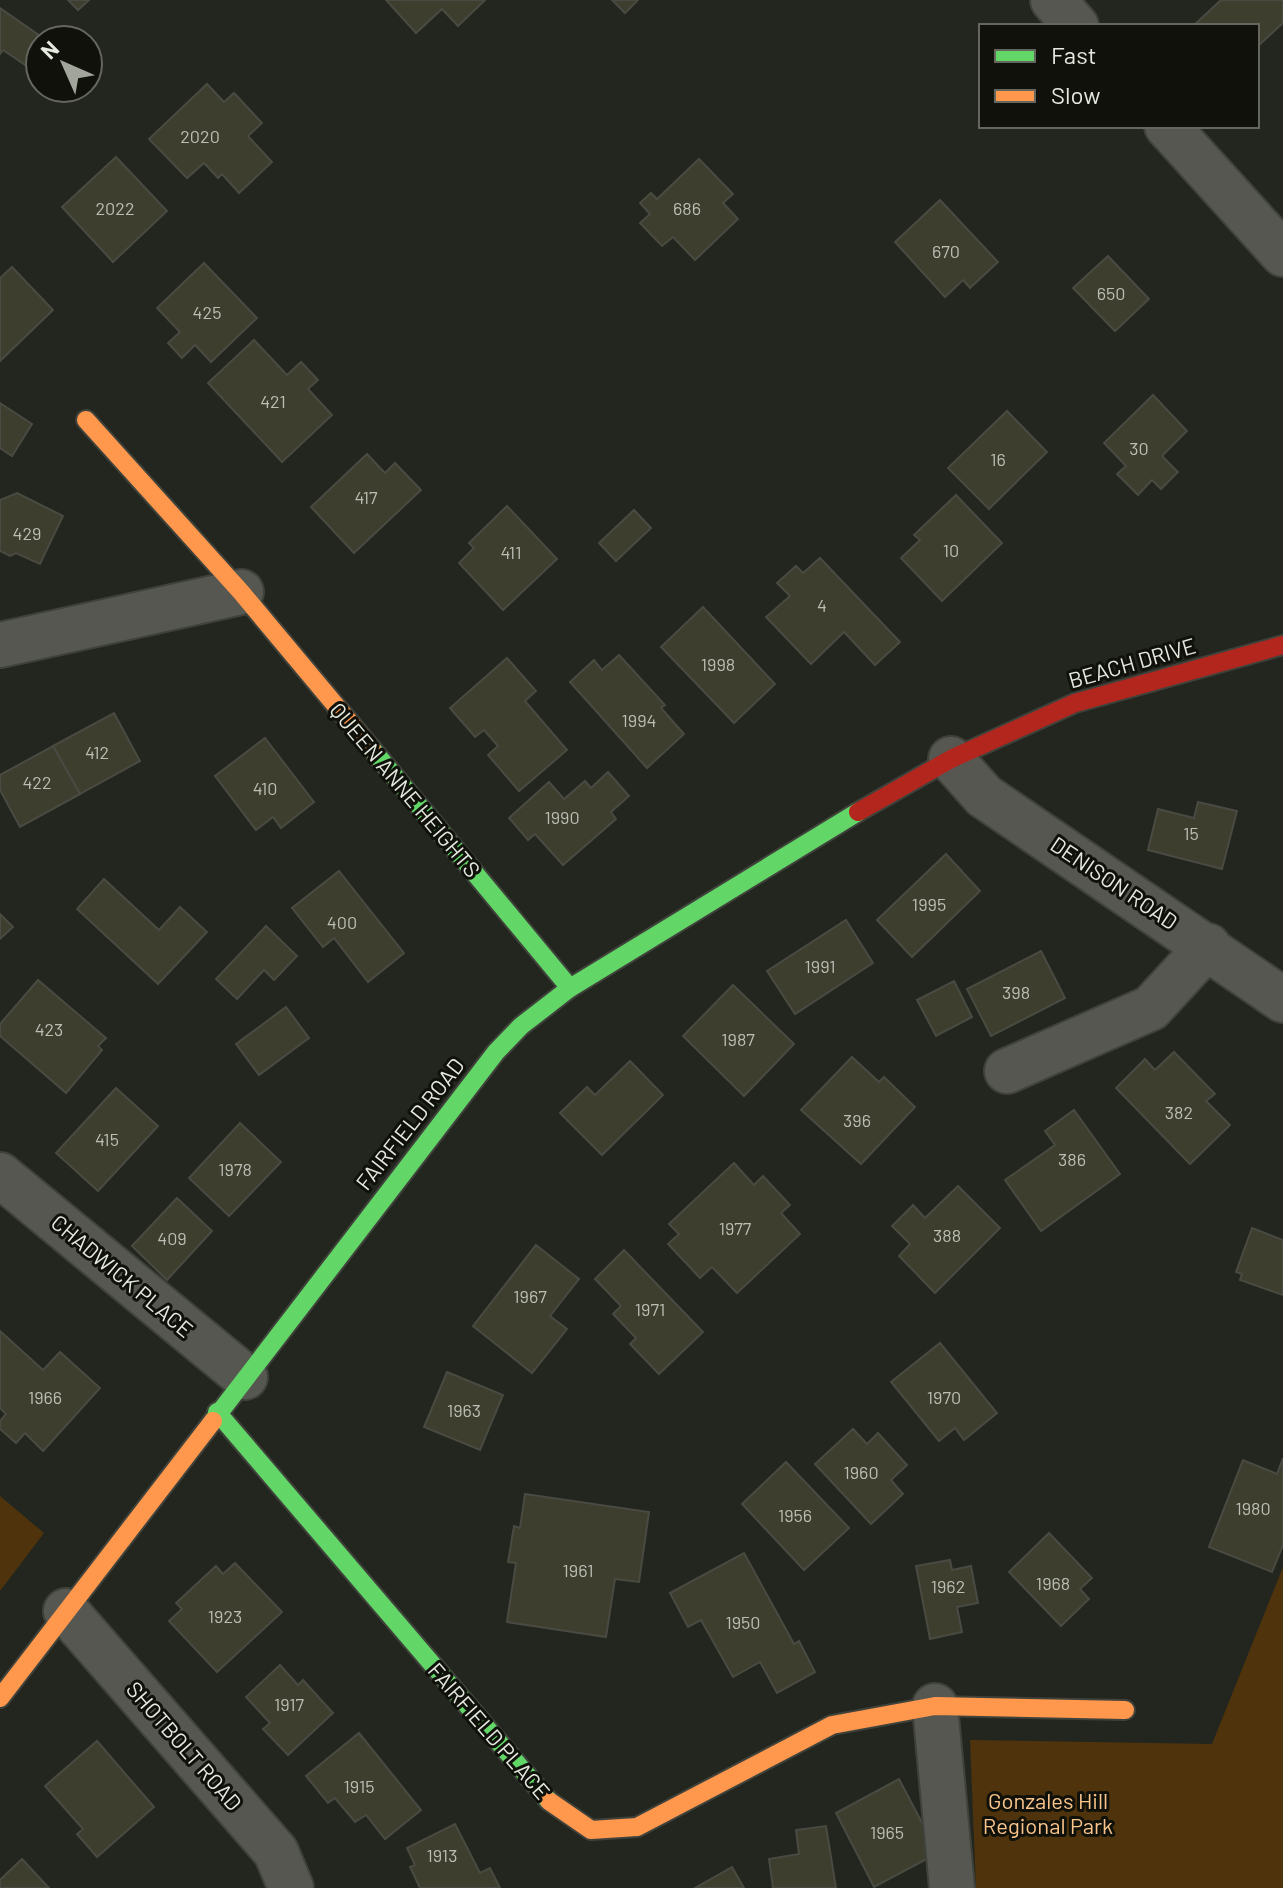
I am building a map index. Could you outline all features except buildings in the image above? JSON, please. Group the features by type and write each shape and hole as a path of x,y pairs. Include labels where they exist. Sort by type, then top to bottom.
{"street":[{"path":"1053,0 1074,24"},
{"path":"1169,128 1283,254"},
{"name":"QUEEN ANNE HEIGHTS","path":"86,420 241,592 570,988"},
{"path":"0,645 241,592"},
{"name":"BEACH DRIVE","path":"998,736 1075,703 1283,645"},
{"name":"FAIRFIELD ROAD","path":"0,1698 496,1052 521,1026 570,988 764,867 951,759 998,736"},
{"name":"DENISON ROAD","path":"951,759 984,796 1283,1000"},
{"path":"1007,1071 1151,1008 1208,946"},
{"name":"CHADWICK PLACE","path":"0,1175 245,1377"},
{"name":"FAIRFIELD PLACE","path":"217,1412 551,1803 591,1830 637,1827 832,1725 935,1706 1125,1710"},
{"name":"SHOTBOLT ROAD","path":"66,1611 276,1852 291,1888"},
{"path":"935,1706 952,1888"}],"green space":[{"path":"0,1496 44,1533 0,1591"},
{"name":"Gonzales Hill Regional Park","path":"1283,1567 1283,1888 976,1888 970,1740 1212,1744"}],"traffic: fast":[{"path":"372,749 570,988"},
{"path":"213,1421 496,1052 521,1026 570,988 858,812"},
{"path":"217,1412 549,1801"}],"traffic: slow":[{"path":"86,420 241,592 372,749"},
{"path":"0,1698 213,1421"},
{"path":"549,1801 591,1830 637,1827 832,1725 935,1706 1125,1710"}],"traffic: jam":[{"path":"858,812 951,759 1075,703 1283,645"}]}
